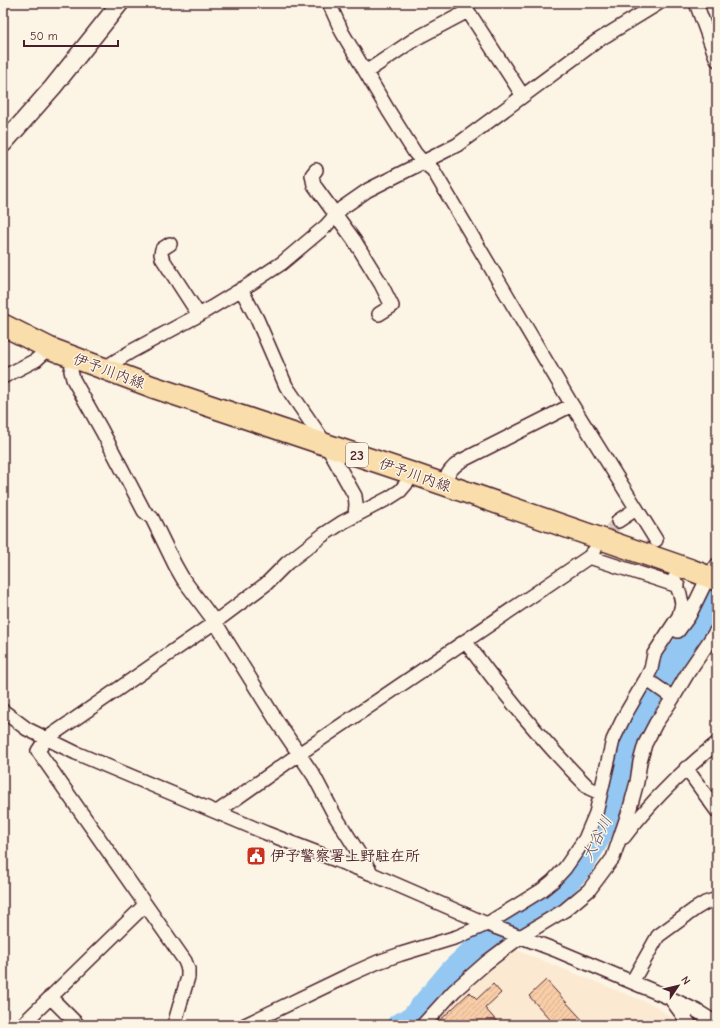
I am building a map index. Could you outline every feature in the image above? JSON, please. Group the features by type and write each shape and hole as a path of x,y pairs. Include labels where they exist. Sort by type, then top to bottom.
{"main road":[{"name":"伊予川内線","path":"3,325 49,348 153,387 443,484 691,570 714,575"}],"street":[{"path":"3,144 53,87 120,3"},
{"path":"329,3 342,32 388,110 415,154 422,162 433,170 572,405 656,540"},
{"path":"104,368 241,290 282,263 326,226 342,208 368,190 457,145 597,41 659,3"},
{"path":"696,3 717,60"},
{"path":"366,72 466,7 523,96"},
{"path":"316,170 312,175 314,185 358,246 381,284 392,306 379,314"},
{"path":"170,244 162,249 160,254 199,315"},
{"path":"241,290 256,319 286,386 327,446 355,496 355,516"},
{"path":"3,377 36,360 49,348"},
{"path":"74,358 71,371 73,379 144,511 152,518 175,565 215,622 276,720 314,776 334,814 372,874"},
{"path":"443,484 448,472 453,466 461,461 572,405"},
{"path":"174,1025 186,984 188,969 185,961 38,751 46,739 215,622 266,584 287,563 323,535 343,522 400,491 406,484 410,473"},
{"path":"618,521 636,509"},
{"path":"217,812 592,553 676,583 682,604 679,616 654,654 650,677"},
{"path":"245,1025 378,962 457,938 489,925 553,881 565,868 585,839 596,813 613,740 625,715 714,575"},
{"path":"423,1025 454,991 518,936 565,910 589,890 613,858 630,808 645,744 670,696 717,630"},
{"path":"465,641 495,683 533,728 589,788 600,793"},
{"path":"650,677 670,696"},
{"path":"3,711 27,729 46,739 266,833 372,874 489,925 670,998 698,1011 716,1025"},
{"path":"617,846 641,814 686,768 717,743"},
{"path":"686,768 717,811"},
{"path":"632,982 658,936 704,903 717,899"},
{"path":"22,1025 145,905"},
{"path":"50,997 78,1025"},
{"path":"670,998 690,1025"}],"shaded area":[{"path":"516,950 656,1006 670,1017 677,1025 430,1025 490,968"}],"building":[{"path":"546,980 587,1025 555,1025 529,996"},
{"path":"493,984 501,993 485,1008 500,1025 435,1025 470,992 477,999"}],"waterway":[{"name":"大谷川","path":"398,1025 411,1019 452,970 474,949 560,890 581,868 598,839 610,813 625,746 638,716 678,653 694,633 717,591"}],"tunnel":[{"path":"599,545 618,521"}],"place":[{"name":"伊予警察署上野駐在所","path":"256,856"}]}
